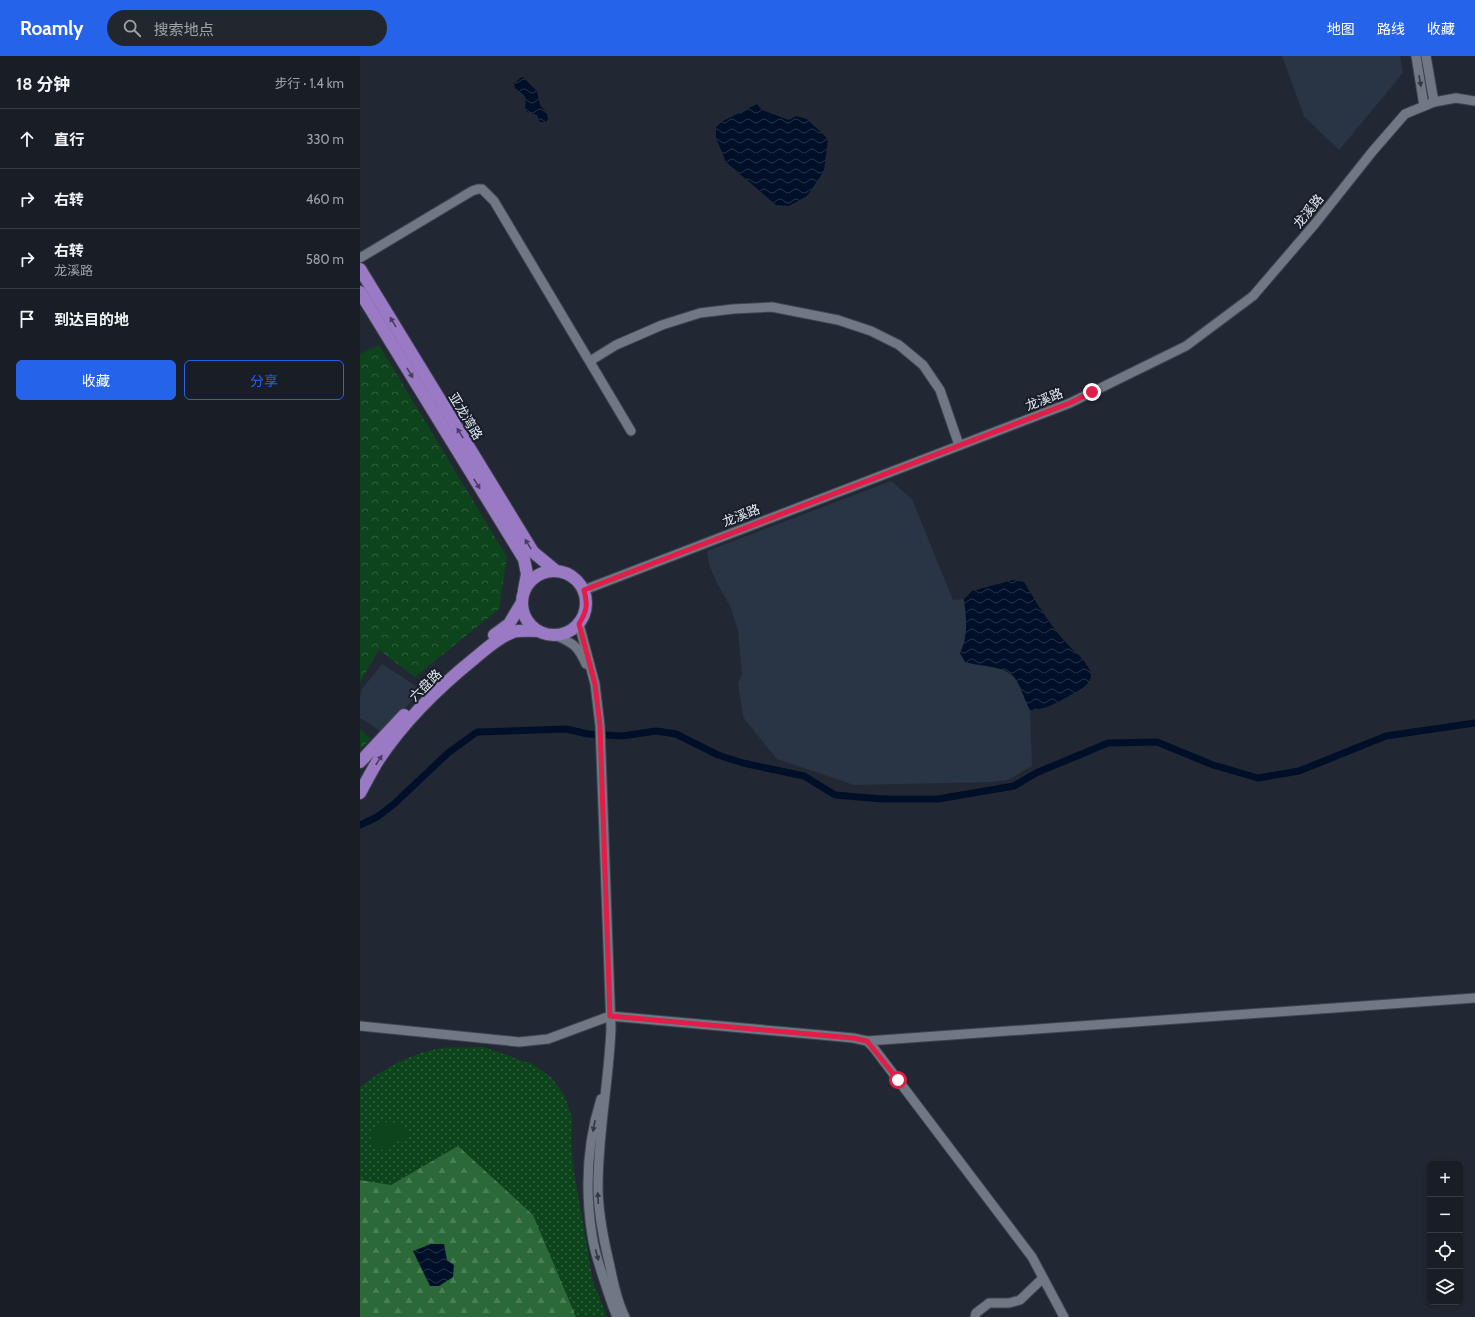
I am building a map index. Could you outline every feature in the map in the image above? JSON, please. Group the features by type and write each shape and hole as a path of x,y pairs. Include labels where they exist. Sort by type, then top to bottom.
{"main road":[{"name":"亚龙湾路","path":"360,269 533,552 556,571"},
{"name":"亚龙湾路","path":"360,292 524,559 527,574 524,590"},
{"path":"556,571 568,574 577,580 584,590 587,601 585,614 579,624 570,632 557,636 543,634 530,626 526,619 522,604 524,590 532,579 543,572 556,571"},
{"name":"六盘路","path":"360,762 441,678 478,647 509,624 522,604"},
{"name":"六盘路","path":"360,793 379,760 407,723 438,690 483,651 511,633 517,631 537,631"}],"street":[{"path":"1416,56 1424,106"},
{"path":"1426,56 1434,102"},
{"name":"龙溪路","path":"584,590 1070,403 1186,346 1252,296 1314,225 1372,152 1405,114 1434,102 1456,98 1475,101"},
{"path":"360,258 472,191 482,189 494,201 631,431"},
{"path":"590,361 616,345 656,327 700,313 733,309 772,307 838,320 871,331 900,345 923,365 940,390 959,445"},
{"path":"579,624 595,684 600,726 610,1016 610,1053 599,1162 599,1210 602,1233 616,1294 625,1317"},
{"path":"557,636 569,641 579,649 595,684"},
{"path":"360,1026 519,1042 548,1039 610,1016 853,1038 867,1041 1475,998"},
{"path":"867,1041 1032,1258 1064,1317"},
{"path":"608,1075 596,1114 590,1149 588,1164 588,1203 592,1237 606,1287 617,1317"},
{"path":"976,1317 976,1313 989,1303 1010,1303 1020,1300 1043,1278"}],"shaded area":[{"path":"1282,56 1400,56 1403,73 1339,150 1304,116"},
{"path":"891,481 912,499 953,600 964,599 967,628 965,643 960,653 994,668 1004,670 1014,677 1023,692 1030,710 1032,766 1008,780 993,782 854,785 777,759 743,717 738,683 742,674 738,631 731,608 709,565 707,551"},
{"path":"382,664 422,690 382,732 360,718 360,697 362,689"}],"green space":[{"path":"379,345 507,557 499,609 415,677 379,650 360,682 360,354"},
{"path":"360,729 371,739 360,749"},
{"path":"483,1047 532,1064 552,1078 565,1097 572,1118 571,1145 574,1172 593,1281 607,1317 360,1317 360,1087 378,1074 415,1055 443,1048"},
{"path":"390,1121 408,1129 410,1134 382,1150 375,1148 372,1138 374,1130 380,1124"},
{"path":"458,1146 533,1215 576,1317 360,1317 360,1180 391,1185"}],"water":[{"path":"523,77 537,91 540,105 547,113 548,119 546,122 540,122 537,115 527,112 525,109 526,99 524,95 515,88 514,84"},
{"path":"757,104 762,110 789,120 796,116 807,119 828,139 824,171 807,196 789,206 776,205 726,162 716,138 716,127 723,121"},
{"path":"1013,580 1024,582 1053,627 1085,662 1091,676 1089,682 1083,688 1055,704 1041,709 1030,710 1015,678 1011,674 992,667 965,662 960,653 966,633 964,599 972,591"},
{"path":"431,1244 444,1244 447,1260 454,1265 453,1277 439,1286 430,1286 413,1251"}],"waterway":[{"path":"360,825 377,817 394,804 448,753 477,732 566,729 588,734 622,736 656,731 676,734 718,755 743,763 804,776 835,795 882,799 938,799 1014,786 1036,773 1108,743 1157,742 1213,765 1258,778 1299,771 1386,736 1475,723"}],"route":[{"path":"898,1080 867,1041 853,1038 610,1016 600,726 597,711 595,684 579,624 585,614 587,601 584,590 707,541 1070,403 1092,392"}]}
